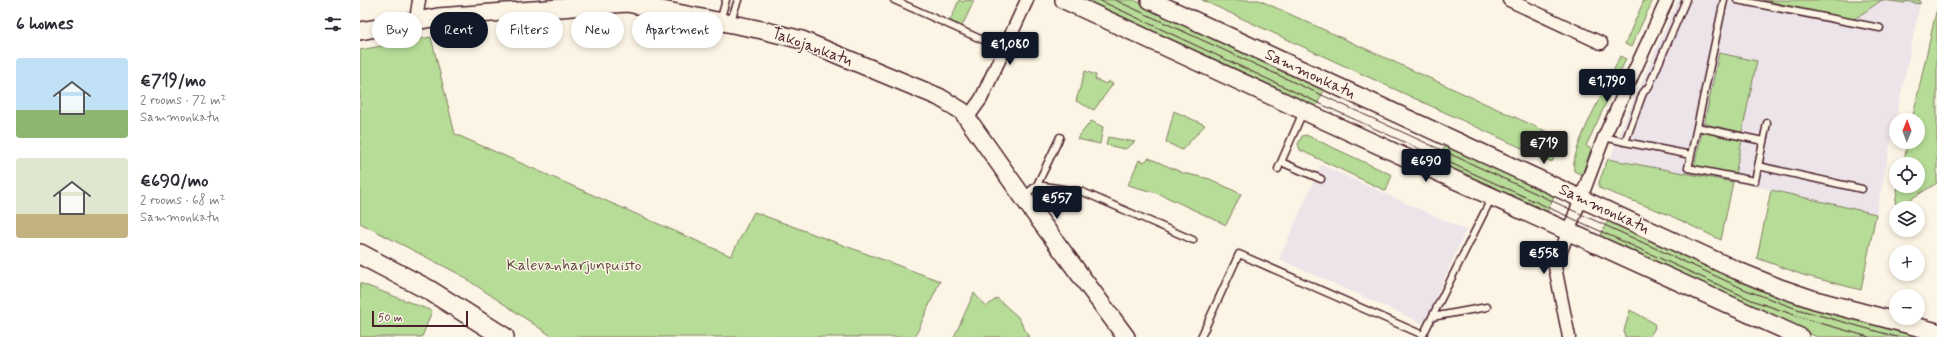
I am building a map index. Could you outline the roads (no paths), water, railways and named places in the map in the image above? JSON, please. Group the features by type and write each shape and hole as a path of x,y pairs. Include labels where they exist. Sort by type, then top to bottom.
{"main road":[{"path":"1064,0 1492,197 1572,225 1800,337"},
{"name":"Sammonkatu","path":"1150,0 1736,270 1780,288 1815,300 1937,332"},
{"name":"Takojankatu","path":"422,19 627,3 725,22 802,40 939,97 957,106 968,117 1023,197 1126,337"},
{"name":"Takojankatu","path":"360,31 372,29"},
{"path":"360,254 429,290 504,337"}],"street":[{"path":"417,12 419,0"},
{"path":"968,117 981,99 1027,0"},
{"path":"1509,0 1601,43"},
{"path":"1569,337 1555,268 1604,137 1667,0"}],"lane":[{"path":"725,22 726,0"},
{"path":"725,22 738,0"},
{"path":"894,0 1005,50"},
{"path":"1625,142 1643,93 1649,86 1686,0"},
{"path":"1724,0 1688,168 1755,181 1767,123"},
{"path":"1737,0 1880,28"},
{"path":"1278,169 1303,111"},
{"path":"1697,127 1763,141"},
{"path":"1023,197 1037,185 1060,137"},
{"path":"1604,137 1691,155"},
{"path":"1281,162 1321,179"},
{"path":"1758,166 1862,189"},
{"path":"1037,185 1083,192 1194,240"},
{"path":"1201,337 1239,254 1422,336 1492,197"},
{"path":"1432,317 1487,307"}],"tram line":[{"path":"1099,0 1325,106 1754,301 1806,319 1869,337"},
{"path":"1115,0 1746,290 1797,309 1897,337"}],"park label":[{"name":"Kalevanharjunpuisto","path":"574,265"}]}
